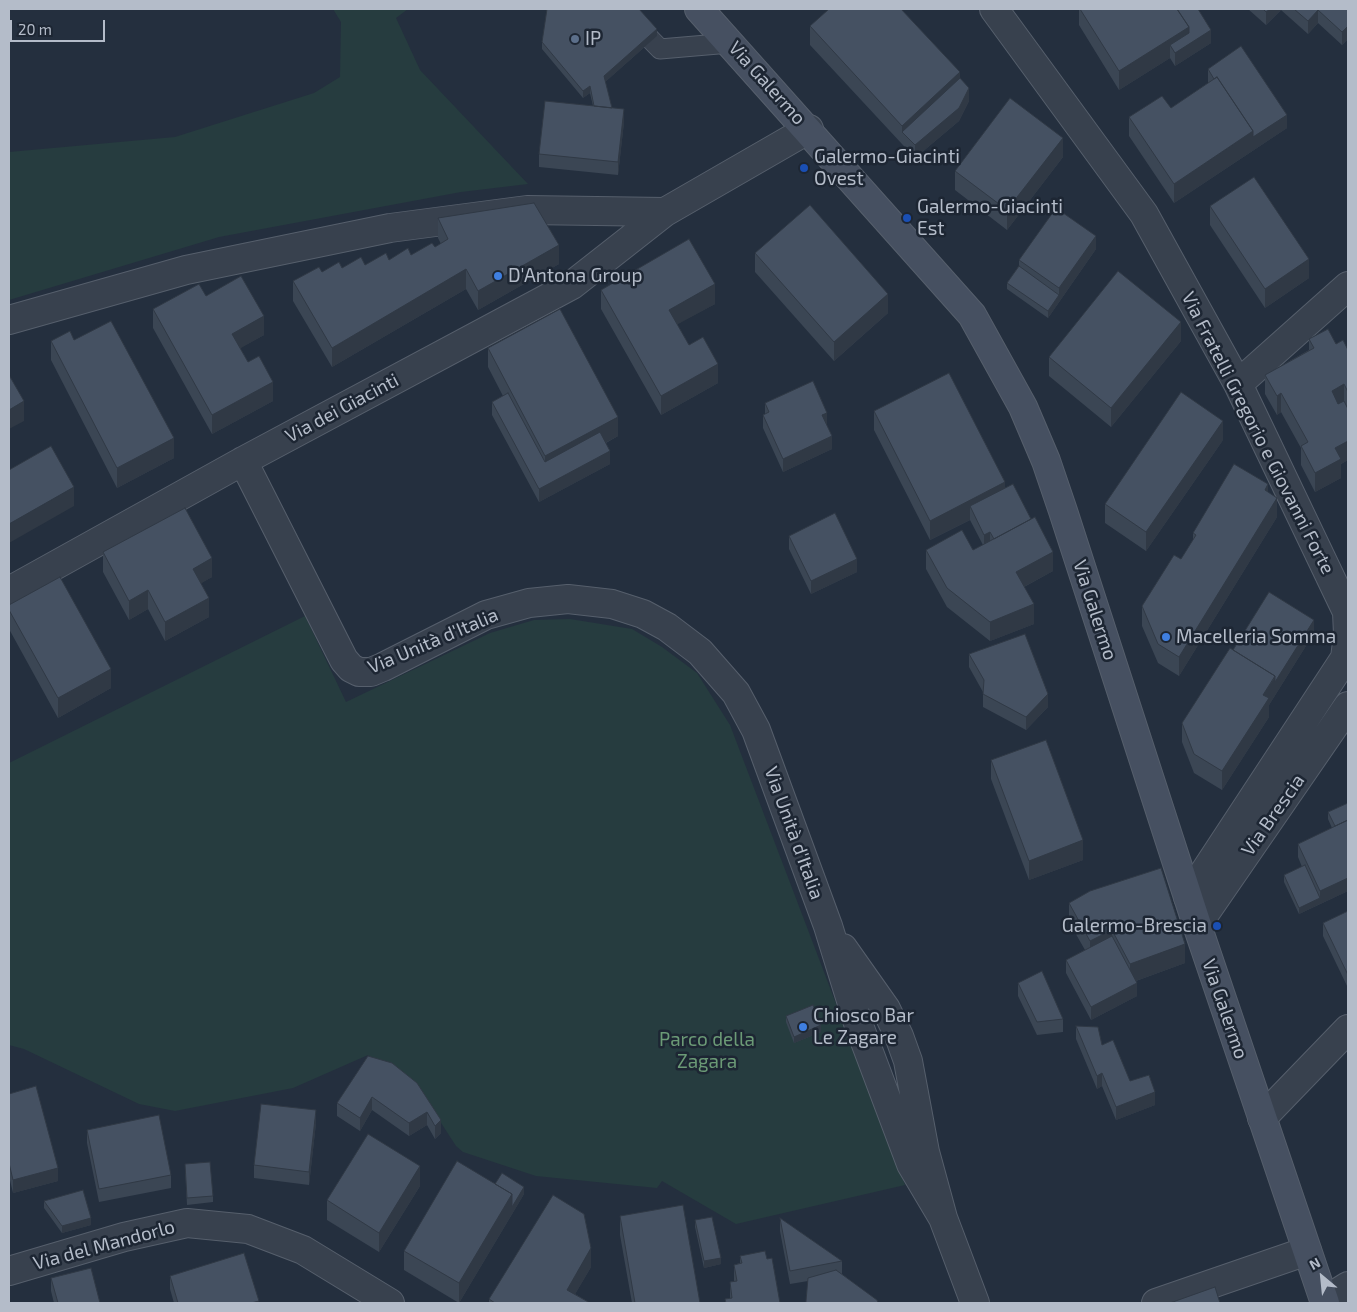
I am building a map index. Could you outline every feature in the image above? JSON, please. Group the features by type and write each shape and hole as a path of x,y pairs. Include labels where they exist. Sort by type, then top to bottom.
{"main road":[{"name":"Via Galermo","path":"699,9 809,129 972,315 1023,406 1046,461 1060,502 1197,925 1324,1302"}],"street":[{"name":"Via Fratelli Gregorio e Giovanni Forte","path":"994,9 1144,214 1238,384 1347,612 1348,634 1345,658 1188,896"},
{"name":"Via dei Giacinti","path":"9,591 243,461 572,285 665,212 809,129"},
{"path":"9,320 186,270 390,228 527,210 665,212"},
{"path":"1238,384 1348,286"},
{"name":"Via Unità d'Italia","path":"243,461 344,660 351,668 359,672 371,672 383,667 486,615 529,603 568,599 612,604 643,614 667,627 700,652 736,693 756,730 828,926"},
{"name":"Via Brescia","path":"1197,925 1348,706"},
{"path":"828,926 886,1009 908,1061 925,1152 943,1218 975,1303"},
{"path":"828,926 858,1024 911,1164 943,1218"},
{"path":"858,1024 862,1012 874,1006 886,1009"},
{"path":"1262,1118 1348,1029"},
{"name":"Via del Mandorlo","path":"9,1271 124,1237 187,1223 248,1229 303,1250 390,1303"},
{"path":"1156,1303 1308,1251"},
{"path":"1324,1302 1348,1286"}],"lane":[{"path":"621,9 660,49 730,42"}],"green space":[{"path":"333,9 408,9 396,18 420,70 528,184 461,192 219,237 9,300 9,152 175,137 314,93 340,77 341,22"},
{"name":"Parco della Zagara","path":"305,616 346,702 490,633 534,620 570,619 632,629 662,647 697,673 730,725 905,1185 736,1224 662,1181 657,1188 536,1176 463,1152 456,1146 423,1095 368,1055 293,1088 175,1111 139,1104 24,1049 9,1045 9,763"}],"building":[{"path":"547,9 639,9 657,29 604,76 612,108 594,106 590,86 583,91 542,42"},
{"path":"829,9 901,9 960,72 902,126 810,26"},
{"path":"1080,9 1177,9 1189,27 1119,71"},
{"path":"1177,9 1198,9 1211,30 1175,53 1170,45 1189,33 1189,27"},
{"path":"1294,9 1348,9 1348,26 1342,32 1318,10 1308,21"},
{"path":"1241,46 1287,115 1253,137 1253,131 1217,77 1214,79 1208,69"},
{"path":"1217,77 1253,131 1174,184 1129,117 1162,96 1171,108"},
{"path":"960,78 969,88 959,108 915,145 902,132"},
{"path":"1010,98 1063,138 1007,210 955,171"},
{"path":"545,101 624,109 618,162 539,154"},
{"path":"1254,177 1309,259 1265,289 1210,206"},
{"path":"534,203 559,245 478,291 466,269 332,348 293,281 319,267 322,272 339,262 342,268 361,257 365,265 386,253 389,260 408,248 411,255 432,243 435,247 448,239 438,218"},
{"path":"810,205 888,294 834,342 755,253"},
{"path":"1056,208 1096,236 1059,288 1019,260"},
{"path":"689,239 715,284 669,310 689,345 703,337 718,364 661,396 601,290"},
{"path":"1019,266 1059,295 1048,311 1007,283"},
{"path":"1118,271 1181,322 1111,408 1049,357"},
{"path":"241,276 264,316 232,334 248,362 259,356 273,382 212,415 153,309 199,284 206,296"},
{"path":"560,309 618,417 545,456 488,348"},
{"path":"111,321 174,438 117,468 51,341 70,331 74,340"},
{"path":"1328,329 1336,344 1343,340 1348,350 1348,392 1344,384 1332,391 1338,404 1344,401 1348,409 1348,441 1335,448 1341,459 1315,473 1301,446 1308,442 1281,393 1277,396 1265,375 1314,348 1309,339"},
{"path":"949,373 1005,482 930,521 874,411"},
{"path":"9,375 24,401 9,410"},
{"path":"813,381 827,413 822,415 832,436 783,459 763,415 769,412 765,403"},
{"path":"1181,392 1223,421 1146,532 1105,504"},
{"path":"508,393 545,462 600,432 610,451 539,489 492,402"},
{"path":"51,446 74,487 9,524 9,470"},
{"path":"1234,464 1268,484 1265,490 1277,498 1179,657 1158,644 1142,606 1174,555 1181,559 1196,535 1193,533"},
{"path":"1013,484 1031,519 994,539 990,532 984,535 970,506"},
{"path":"185,508 212,558 193,569 209,598 165,622 148,590 129,601 103,552"},
{"path":"835,513 857,559 811,581 789,536"},
{"path":"1035,517 1053,552 1016,572 1034,604 990,622 947,588 926,550 962,530 973,550"},
{"path":"60,577 111,669 58,698 9,610 9,605"},
{"path":"1269,592 1314,620 1275,682 1275,676 1233,650"},
{"path":"1025,634 1048,694 1026,717 983,694 984,680 969,654"},
{"path":"1230,648 1275,676 1263,695 1269,698 1222,771 1194,754 1182,723"},
{"path":"1046,740 1083,840 1029,861 991,760"},
{"path":"1348,803 1348,820 1335,826 1328,812"},
{"path":"1348,820 1348,878 1320,891 1298,844"},
{"path":"1305,865 1320,898 1299,908 1284,875"},
{"path":"1161,868 1185,944 1130,964 1112,930 1090,941 1069,903 1090,891"},
{"path":"1348,911 1348,975 1323,923"},
{"path":"1112,936 1137,983 1091,1007 1066,960"},
{"path":"1042,971 1063,1019 1037,1022 1018,983"},
{"name":"Chiosco Bar Le Zagare","path":"813,1005 821,1025 794,1037 786,1016"},
{"path":"1076,1026 1098,1027 1102,1045 1113,1040 1130,1081 1149,1075 1155,1092 1116,1107 1102,1073 1097,1076"},
{"path":"368,1056 392,1063 417,1083 441,1120 435,1126 427,1112 409,1123 372,1097 360,1118 337,1103"},
{"path":"36,1086 58,1168 13,1180 9,1163 9,1094"},
{"path":"261,1104 316,1110 309,1172 254,1165"},
{"path":"159,1115 171,1175 99,1189 87,1130"},
{"path":"368,1134 420,1166 379,1233 327,1200"},
{"path":"457,1161 512,1194 459,1283 404,1251"},
{"path":"210,1162 213,1196 187,1198 185,1164"},
{"path":"502,1173 524,1187 512,1207 512,1194 495,1184"},
{"path":"83,1190 91,1218 62,1226 44,1201"},
{"path":"553,1195 584,1214 591,1248 567,1290 590,1303 495,1303 489,1299"},
{"path":"683,1205 700,1303 635,1303 620,1216"},
{"path":"712,1217 721,1258 704,1261 695,1220"},
{"path":"780,1218 842,1261 790,1271"},
{"path":"765,1251 767,1259 772,1258 780,1303 726,1303 725,1299 732,1298 730,1282 737,1281 734,1265 742,1263 740,1256"},
{"path":"244,1253 259,1301 251,1303 178,1303 170,1276"},
{"path":"91,1268 100,1303 58,1303 51,1278"},
{"path":"836,1270 877,1300 878,1303 806,1303 808,1278"},
{"path":"1215,1287 1220,1303 1170,1303"}],"place":[{"name":"IP","path":"575,39"},
{"name":"Galermo-Giacinti Ovest","path":"804,168"},
{"name":"Galermo-Giacinti Est","path":"907,218"},
{"name":"D'Antona Group","path":"498,276"},
{"name":"Macelleria Somma","path":"1166,637"},
{"name":"Galermo-Brescia","path":"1217,926"},
{"name":"Chiosco Bar Le Zagare","path":"803,1027"}]}
